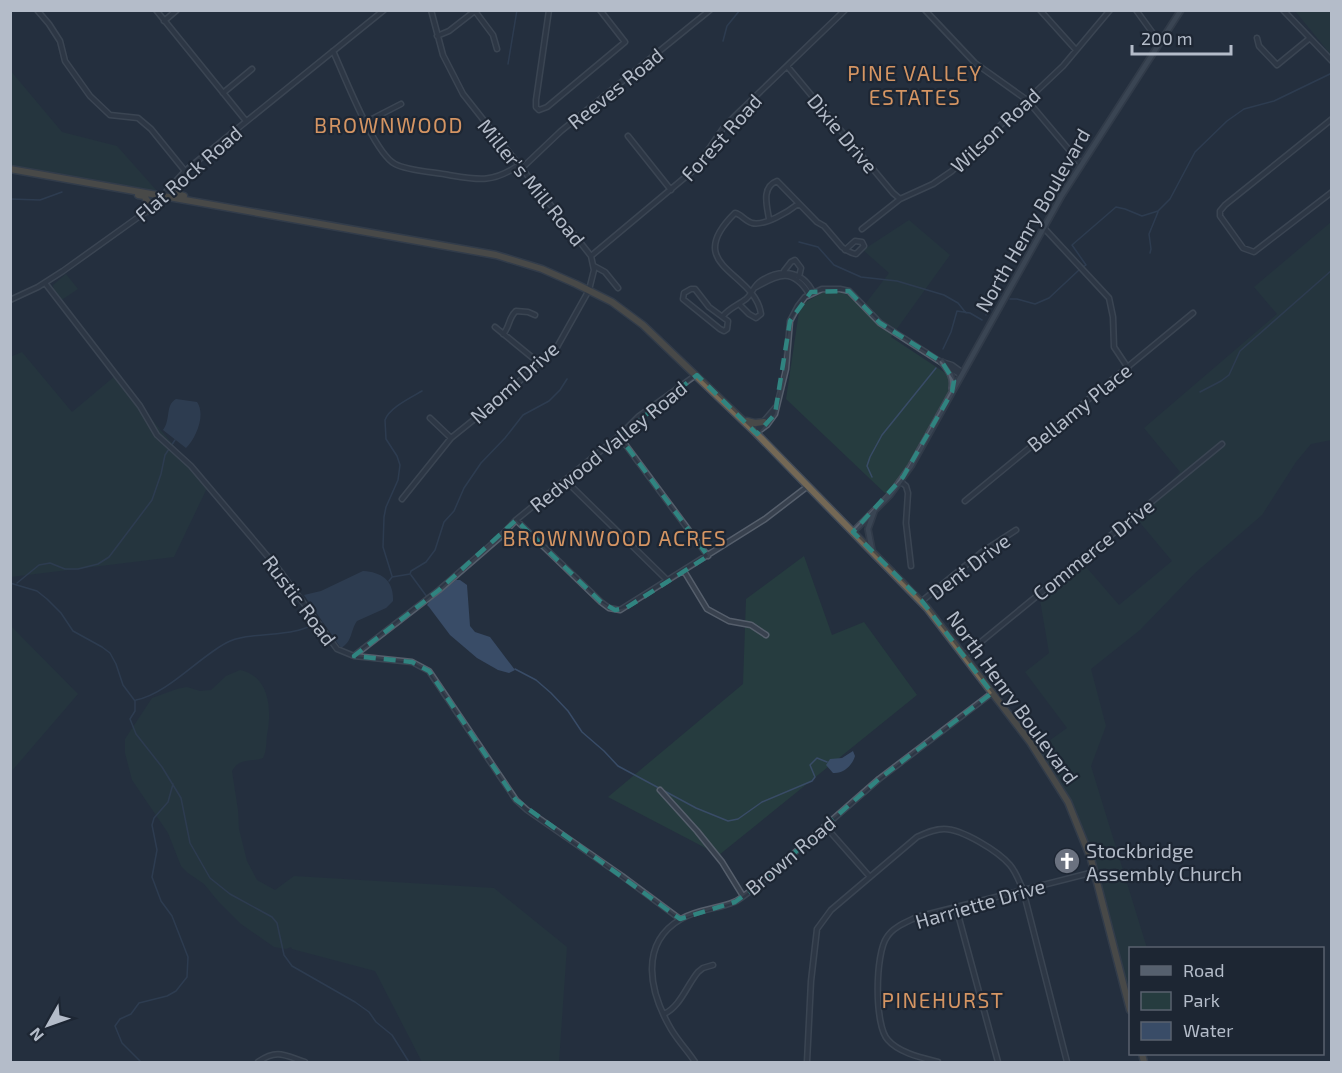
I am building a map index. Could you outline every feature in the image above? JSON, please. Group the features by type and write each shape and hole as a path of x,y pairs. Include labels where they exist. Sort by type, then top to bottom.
{"highway":[{"path":"10,169 496,255 542,269 619,306 643,325 743,420 853,532"},
{"path":"172,184 176,194 189,200"},
{"path":"124,189 130,194 144,196 149,206 147,211"},
{"path":"743,420 755,423 764,422"},
{"name":"North Henry Boulevard","path":"853,532 922,602 1030,742 1057,783 1078,823 1094,872 1129,1003"}],"main road":[{"name":"North Henry Boulevard","path":"853,532 876,510 900,481 1081,164 1181,10"},
{"path":"942,362 954,381 952,392"},
{"path":"872,550 868,529 876,510"}],"street":[{"path":"37,10 60,42 65,62 90,96 110,115 138,118 152,129 185,171"},
{"path":"156,10 246,121"},
{"path":"164,21 177,10"},
{"name":"Flat Rock Road","path":"10,300 45,283 147,211 185,171 384,10"},
{"name":"Miller's Mill Road","path":"431,10 446,62 463,94 591,256 594,266 589,290"},
{"path":"549,10 536,100 536,107 539,110 547,106 625,42 600,10"},
{"name":"Reeves Road","path":"333,51 366,122 389,160 403,167 486,180 505,175 520,166 710,10"},
{"name":"Forest Road","path":"591,256 696,168 724,127 845,10"},
{"path":"925,10 975,63 1027,100 1081,164"},
{"path":"1040,10 1076,50"},
{"name":"Wilson Road","path":"862,229 900,199 945,176 1063,66 1110,10"},
{"path":"1136,10 1160,43"},
{"path":"1283,10 1332,61"},
{"path":"437,36 449,31 476,11 493,34 496,49"},
{"path":"1257,38 1260,47 1277,65 1310,38"},
{"name":"Dixie Drive","path":"787,66 900,199"},
{"path":"223,93 252,69"},
{"path":"366,122 402,104"},
{"path":"1332,119 1225,205 1220,211 1220,216 1243,248 1254,252 1332,192"},
{"path":"628,135 671,190"},
{"path":"770,219 766,194 773,181 777,181 845,249 856,254 860,253 864,246 862,242 855,241 845,249"},
{"path":"739,304 756,318 760,316 760,310 751,294 720,261 715,251 715,242 720,231 735,213 739,213 754,223 785,214 798,204"},
{"path":"1044,228 1109,298 1113,316 1114,347 1128,368"},
{"path":"723,316 751,294 760,281 784,271 795,260 800,266 799,277"},
{"path":"594,266 602,270 618,288"},
{"path":"784,271 808,283 811,293"},
{"path":"755,288 785,275 799,280 811,293"},
{"name":"Rustic Road","path":"45,283 140,406 157,435 191,466 280,571 337,649 354,656 412,662 429,670 516,800 680,919"},
{"path":"695,289 709,307 723,316 729,323 724,331 683,299 684,292 695,289"},
{"path":"756,433 771,420 775,408 786,369 790,321 798,306 811,293 830,289 849,291 880,323 962,374"},
{"name":"Naomi Drive","path":"402,499 451,438 502,397 557,347 589,290"},
{"path":"503,334 512,314 516,311 536,315"},
{"name":"Bellamy Place","path":"965,501 1193,313"},
{"path":"495,327 539,363"},
{"name":"Redwood Valley Road","path":"354,656 439,590 499,538 516,520 619,436 639,416 697,375"},
{"path":"756,433 775,408"},
{"name":"Naomi Drive","path":"430,418 451,438"},
{"path":"619,436 708,556"},
{"name":"Commerce Drive","path":"965,655 1221,444"},
{"path":"565,480 667,580"},
{"path":"900,481 906,486 908,492 906,523 911,566"},
{"path":"516,520 601,602 620,610 765,519 807,486"},
{"name":"Dent Drive","path":"922,602 982,552 1016,530"},
{"path":"684,571 707,609 729,621 751,625 766,635"},
{"name":"Brown Road","path":"695,1062 670,1027 652,977 651,959 658,942 680,919 735,902 879,779 992,693"},
{"path":"660,790 721,861 743,896"},
{"path":"825,826 870,878"},
{"path":"807,1062 811,981 818,929 831,910 917,837 933,830 946,828 964,833 1008,863 1017,874 1067,1062"},
{"name":"Harriette Drive","path":"938,1062 895,1046 888,1041 882,1031 878,996 881,953 886,938 897,927 917,917 1094,872"},
{"path":"956,907 998,1062"},
{"path":"664,1014 676,1004 698,972 713,965"},
{"path":"258,1062 272,1054 280,1054 305,1062"}],"highlighted area":[{"path":"849,291 880,323 942,362 954,381 952,392 903,477 853,532 922,601 992,693 879,779 753,889 735,902 680,919 516,800 429,671 412,662 354,656 439,590 516,520 601,602 615,610 626,608 708,556 619,436 697,375 757,434 775,414 790,321 811,292"}],"green space":[{"path":"1295,11 1331,11 1331,55"},
{"path":"10,70 62,132 117,146 157,191 11,167"},
{"path":"909,220 950,255 891,337 959,382 918,454 888,496 786,399 800,305 831,288 866,303 889,273 863,250"},
{"path":"1331,222 1331,440 1311,444 1296,462 1262,515 1195,573 1140,630 1091,669 1106,726 1091,766 1147,947 1129,947 1129,998 1095,865 1070,805 1035,751 1067,728 1025,672 1049,653 1039,594 1081,561 1119,605 1172,561 1132,513 1162,490 1180,472 1144,428 1277,314 1254,287"},
{"path":"66,274 78,289 60,301 54,293 53,285"},
{"path":"22,352 72,412 115,376 208,486 174,557 11,577 10,357"},
{"path":"804,556 832,635 864,622 917,695 719,855 608,797 743,684 746,599"},
{"path":"11,626 78,694 11,772"},
{"path":"240,670 258,679 269,705 269,726 263,758 242,762 232,771 239,829 247,861 257,880 275,890 294,876 494,888 567,947 559,1062 422,1062 375,971 291,947 286,949 274,947 241,924 204,884 181,866 168,833 132,780 125,753 125,739 152,698 187,687 200,691 211,690 226,676"}],"water":[{"path":"176,399 197,402 200,407 199,426 186,448 163,430 170,405"},
{"path":"363,571 376,573 386,579 393,594 393,601 386,608 357,621 349,639 341,648 304,595 321,591"},
{"path":"456,580 467,585 470,626 475,632 490,637 515,670 509,673 498,670 477,658 450,635 427,605"},
{"path":"853,751 854,760 844,771 833,773 826,765 830,759 842,758"}],"waterway":[{"path":"508,64 517,10"},
{"path":"723,41 727,26 740,10"},
{"path":"1083,267 1086,265 1072,245 1116,207 1142,216 1158,211 1170,199 1195,152 1227,121 1244,109 1274,101 1332,73"},
{"path":"10,199 40,200 62,192"},
{"path":"1150,253 1149,234 1158,212"},
{"path":"799,242 818,247 834,265 861,277 897,281 944,295 958,303 966,313"},
{"path":"1010,299 1035,304 1049,298 1079,270"},
{"path":"1200,392 1229,375 1240,351 1332,270"},
{"path":"986,315 995,297 1000,297"},
{"path":"943,349 957,311 970,313 982,320"},
{"path":"872,477 867,466 882,435 936,368"},
{"path":"389,581 392,577 410,574 426,562 435,550 444,522 454,511 464,488 481,463 523,415 549,401 567,379"},
{"path":"392,576 383,547 384,517 398,480 400,465 386,439 385,420 395,407 422,391"},
{"path":"17,583 39,565 50,563 65,569 78,569 98,564 109,557 152,500 165,455 175,440"},
{"path":"411,575 430,601"},
{"path":"10,583 37,591 61,613 73,631 110,653 123,685 135,701 135,711 130,719 136,734 162,767 181,798 190,843 210,878 230,894 272,917 277,923 284,955 292,966 369,1012 376,1022 392,1035 409,1062"},
{"path":"136,700 159,691 226,643 251,636 295,631 322,622"},
{"path":"515,669 536,680 551,693 568,711 582,732 618,766 696,808 728,821 738,819 762,802 812,781 815,777 810,765 817,758 827,762"},
{"path":"141,1062 122,1043 115,1026 120,1019 131,1014 139,1003 167,996 176,991 187,977 188,957 172,916 161,901 152,877 157,850 152,825 154,818 168,802 173,784"}],"place":[{"name":"Stockbridge Assembly Church","path":"1067,861"}],"district":[{"name":"PINE VALLEY ESTATES","path":"915,84"},
{"name":"BROWNWOOD","path":"389,124"},
{"name":"BROWNWOOD ACRES","path":"615,537"},
{"name":"PINEHURST","path":"943,999"}]}
